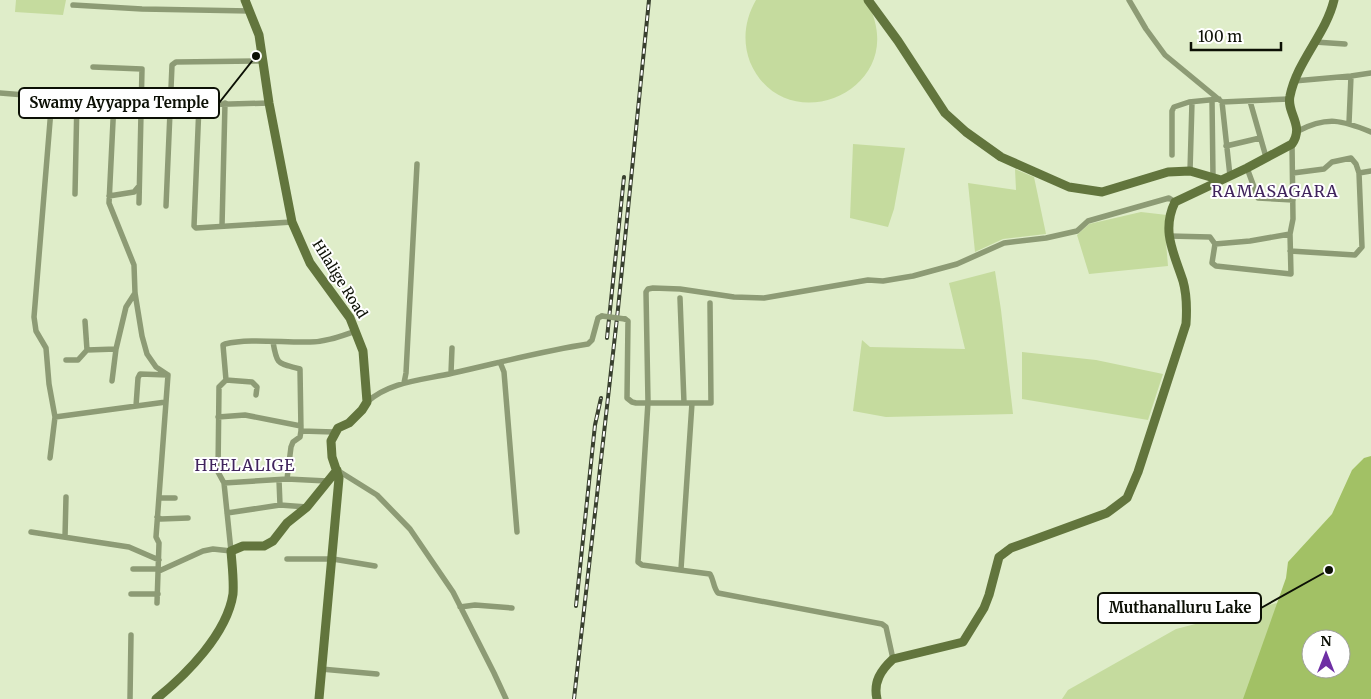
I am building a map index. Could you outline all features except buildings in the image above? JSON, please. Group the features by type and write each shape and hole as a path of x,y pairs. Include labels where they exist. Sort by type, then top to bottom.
{"street":[{"name":"Hilalige Road","path":"245,0 259,35 269,103 292,222 310,263 350,318 356,331 363,351 367,402"},
{"path":"868,0 898,41 945,113 966,132 1001,157 1069,187 1102,192 1168,172 1190,172 1222,178"},
{"path":"1128,0 1165,55 1220,101 1230,161 1222,178"},
{"path":"878,699 876,684 886,665 893,659 963,642 984,608 999,557 1011,548 1107,514 1127,498 1138,472 1186,324 1187,301 1183,282 1173,257 1169,236 1170,212 1175,202 1222,178 1247,168 1292,144 1298,131 1289,99 1294,81 1315,42 1334,0"},
{"path":"73,6 250,11"},
{"path":"1315,42 1345,44"},
{"path":"166,206 172,65 176,62 263,61"},
{"path":"94,67 141,68 142,71 139,203"},
{"path":"1294,81 1371,73"},
{"path":"1349,123 1351,76"},
{"path":"0,92 170,106 269,103"},
{"path":"50,458 55,417 49,384 46,348 36,331 34,317 52,97"},
{"path":"75,194 77,98"},
{"path":"1172,155 1172,111 1178,105 1212,100 1289,99"},
{"path":"1212,100 1222,178"},
{"path":"114,101 109,203 134,265 135,293 147,354 156,367 168,375"},
{"path":"1250,101 1266,157"},
{"path":"1190,172 1192,102"},
{"path":"222,226 225,103"},
{"path":"199,105 194,224 196,228 292,222"},
{"path":"1298,131 1316,123 1337,121 1349,123 1371,132"},
{"path":"1226,146 1260,138"},
{"path":"1169,236 1210,237 1215,244 1212,263 1216,266 1291,274 1290,234 1293,219 1292,144"},
{"path":"1290,251 1355,255 1362,247 1359,174 1356,164 1350,158 1332,162 1324,169 1293,173"},
{"path":"404,383 417,164"},
{"path":"1247,168 1258,198 1293,200"},
{"path":"1359,174 1371,171"},
{"path":"110,196 134,192 140,185"},
{"path":"893,659 885,624 718,593 714,588 713,579 710,574 642,565 638,562 648,402 646,292 650,288 680,289 734,297 764,298 862,281 913,276 957,264 1004,243 1069,233 1077,231 1088,221 1169,198 1175,202"},
{"path":"1215,244 1250,241 1290,234"},
{"path":"112,381 116,349 126,307 135,293"},
{"path":"680,298 684,403"},
{"path":"319,699 339,478 332,458 331,441 334,432 362,410 376,393 404,383 451,374 549,350 588,344 592,340 598,318 602,316 628,321 627,398 632,402 711,403 710,303"},
{"path":"66,360 78,360 87,350 85,321"},
{"path":"226,380 223,346 225,344 313,342 336,338 356,331"},
{"path":"272,342 278,362 300,369 300,438 293,442 291,447 287,479"},
{"path":"451,374 452,348"},
{"path":"87,350 116,349"},
{"path":"500,362 504,372 517,532"},
{"path":"136,406 140,374 168,375"},
{"path":"157,603 159,543 156,537 168,375"},
{"path":"156,699 198,660 225,618 232,594 231,551 224,483 218,472 219,387 226,380 252,382 257,387 256,395"},
{"path":"55,417 166,402"},
{"path":"681,569 692,403"},
{"path":"218,417 245,415 301,429 334,432"},
{"path":"134,569 159,570 203,551 214,549 231,551 244,546 264,546 273,542 287,523 307,507 337,470"},
{"path":"337,470 377,495 410,529 452,592 506,699"},
{"path":"224,483 287,479 327,481"},
{"path":"279,480 280,505"},
{"path":"65,537 66,497"},
{"path":"159,498 175,498"},
{"path":"227,513 280,505 307,507"},
{"path":"157,517 161,519 188,518"},
{"path":"31,532 129,547 159,560"},
{"path":"287,559 332,559 375,566"},
{"path":"131,594 158,594"},
{"path":"460,607 475,605 512,608"},
{"path":"130,699 131,636"},
{"path":"321,669 377,674"}],"shaded area":[{"path":"16,0 66,0 63,15 15,12"},
{"path":"756,0 866,0 877,32 874,59 860,81 840,96 815,102 790,100 767,87 750,62 745,38 749,15"},
{"path":"853,144 905,148 894,209 888,227 850,218"},
{"path":"1015,169 1034,177 1046,234 1003,239 975,252 968,183 1016,190"},
{"path":"1141,212 1167,215 1165,230 1168,266 1089,274 1077,235 1089,224"},
{"path":"995,271 1013,414 886,417 853,411 862,340 870,347 965,349 949,283"},
{"path":"1022,352 1096,360 1163,374 1148,420 1022,399"},
{"path":"1371,456 1371,699 1243,699 1286,578 1288,562 1332,514 1352,470 1364,458"},
{"path":"1308,595 1310,629 1301,629 1301,679 1351,679 1371,699 1062,699 1068,690 1176,629"}],"railway":[{"path":"574,699 618,309 649,0"},
{"path":"607,338 624,177"},
{"path":"576,606 595,425 601,398"}],"place":[{"name":"Swamy Ayyappa Temple","path":"256,56"},
{"name":"Muthanalluru Lake","path":"1329,570"}],"district":[{"name":"RAMASAGARA","path":"1275,191"},
{"name":"HEELALIGE","path":"245,465"}]}
